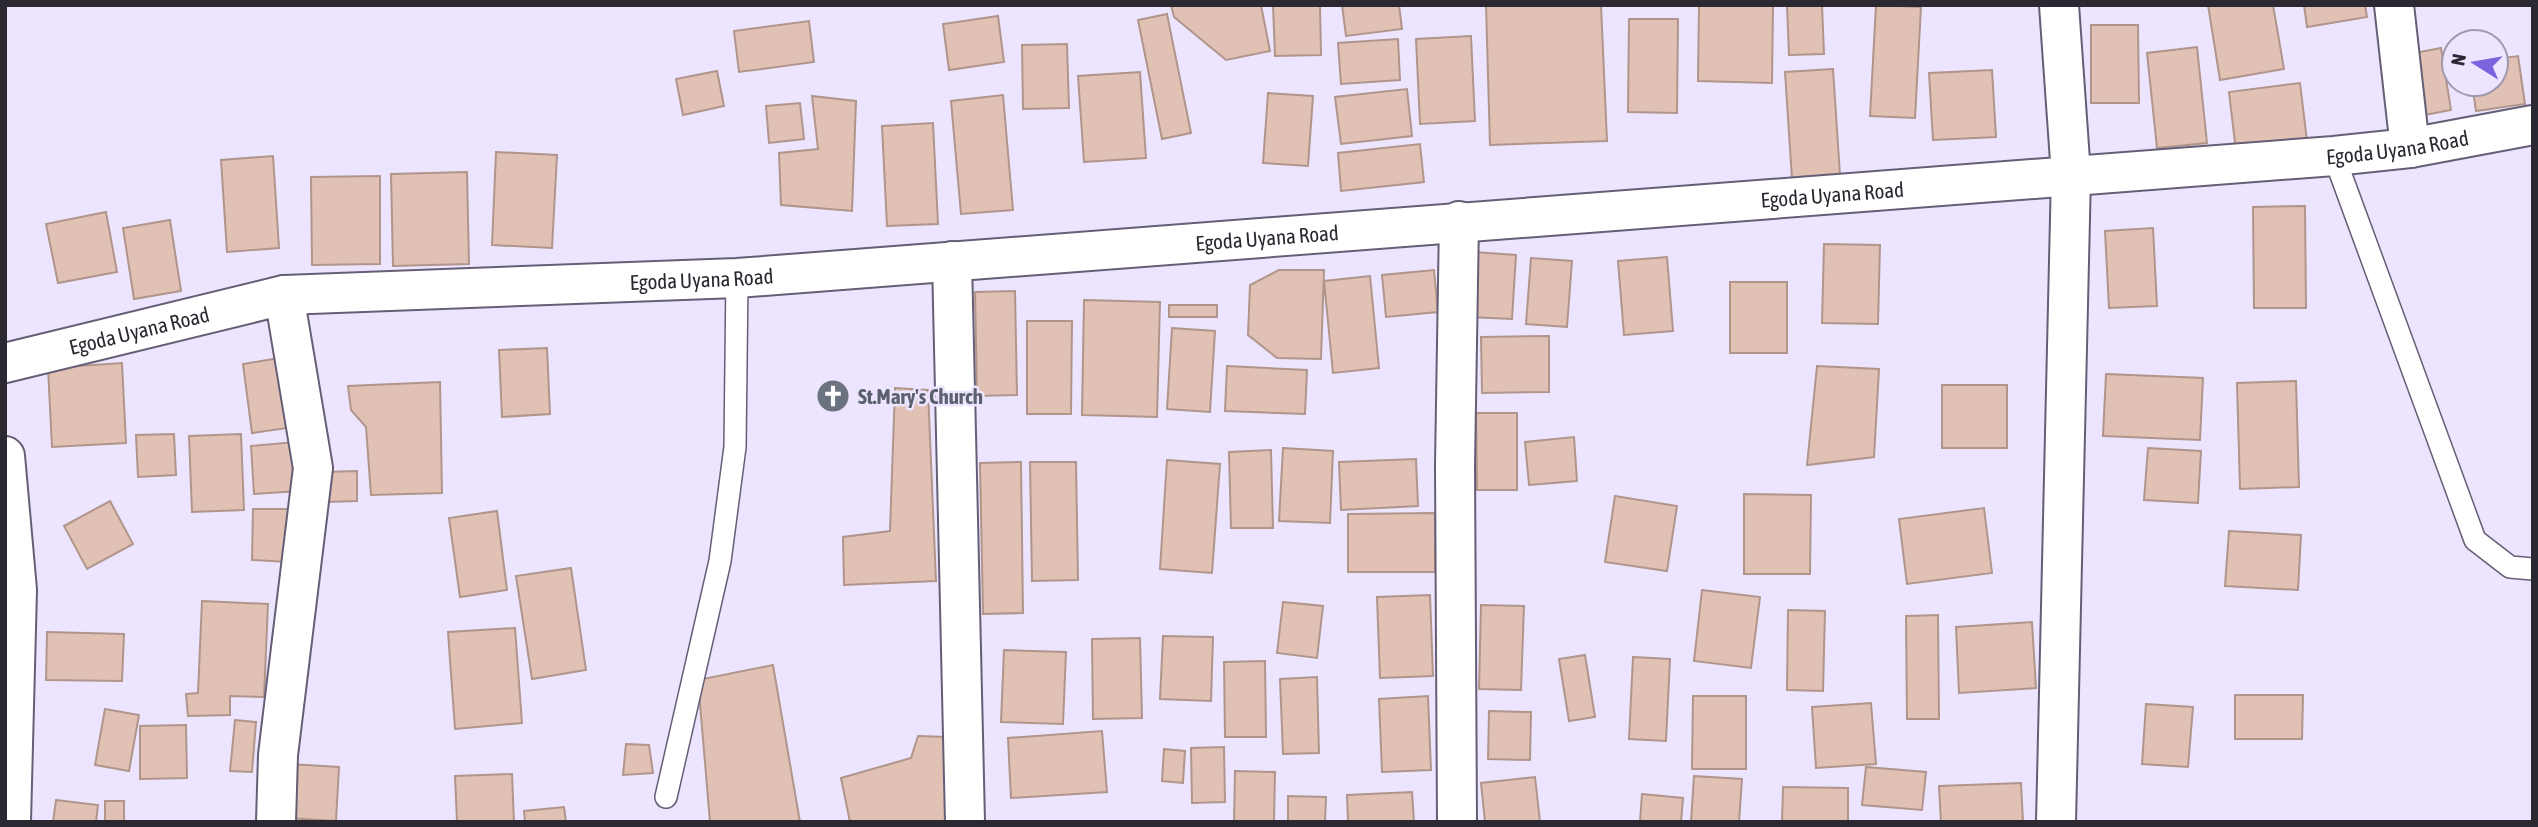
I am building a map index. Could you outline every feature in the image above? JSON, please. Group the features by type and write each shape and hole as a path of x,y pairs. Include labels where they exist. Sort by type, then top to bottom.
{"street":[{"path":"2056,822 2071,175 2059,5"},
{"path":"2394,5 2410,148"},
{"name":"Egoda Uyana Road","path":"5,363 284,295 737,278 1459,221 1845,195 2334,156 2410,148 2533,125"},
{"path":"1457,822 1455,465 1459,221"},
{"path":"952,261 965,822"},
{"path":"276,822 278,755 313,468 284,295"},
{"path":"5,456 17,590 11,822"}],"lane":[{"path":"2334,156 2475,540 2510,567 2533,569"},
{"path":"666,797 720,561 735,447 737,278"}],"building":[{"path":"1171,5 1261,5 1270,51 1226,60 1174,17"},
{"path":"1273,5 1320,5 1321,55 1275,56"},
{"path":"1342,5 1399,5 1402,29 1346,36"},
{"path":"1486,5 1601,5 1607,141 1490,145"},
{"path":"1699,5 1773,5 1772,83 1698,81"},
{"path":"1787,5 1822,5 1824,54 1789,55"},
{"path":"1876,5 1921,7 1915,118 1870,116"},
{"path":"2208,5 2273,5 2284,69 2220,80"},
{"path":"2304,5 2365,5 2367,17 2307,27"},
{"path":"1167,14 1191,133 1162,139 1138,20"},
{"path":"998,16 1004,62 949,70 943,24"},
{"path":"1629,19 1678,19 1677,113 1628,112"},
{"path":"809,21 814,62 739,72 734,31"},
{"path":"2091,25 2138,25 2139,103 2091,103"},
{"path":"1471,36 1475,121 1420,124 1416,39"},
{"path":"1398,39 1400,80 1341,84 1338,43"},
{"path":"1067,44 1069,108 1023,109 1022,45"},
{"path":"2197,47 2207,143 2157,148 2147,53"},
{"path":"2440,48 2440,98 2449,98 2451,110 2414,117 2404,55"},
{"path":"2518,56 2525,104 2476,111 2474,98 2510,98 2510,57"},
{"path":"1833,69 1840,175 1792,179 1785,72"},
{"path":"1992,70 1996,137 1933,140 1929,73"},
{"path":"717,71 724,106 683,115 676,79"},
{"path":"1140,72 1146,158 1084,162 1078,76"},
{"path":"2300,83 2307,141 2236,151 2229,92"},
{"path":"1407,89 1412,136 1341,144 1335,97"},
{"path":"1268,93 1313,96 1308,166 1263,163"},
{"path":"1003,95 1013,210 961,214 951,101"},
{"path":"812,96 856,101 852,211 781,205 779,153 818,149"},
{"path":"800,103 804,139 769,143 766,106"},
{"path":"933,123 938,224 887,226 882,126"},
{"path":"1420,144 1424,182 1341,191 1338,153"},
{"path":"496,152 557,155 552,248 492,245"},
{"path":"273,156 279,248 227,252 221,160"},
{"path":"467,172 469,264 393,266 391,174"},
{"path":"380,176 380,264 312,265 311,177"},
{"path":"2305,206 2306,308 2254,308 2253,207"},
{"path":"106,212 117,272 58,283 46,224"},
{"path":"170,220 181,291 134,299 123,228"},
{"path":"2153,228 2157,306 2109,308 2105,231"},
{"path":"1824,244 1880,245 1878,324 1822,323"},
{"path":"1473,252 1516,255 1512,319 1469,317"},
{"path":"1667,257 1673,331 1624,335 1618,261"},
{"path":"1531,258 1572,261 1567,327 1526,324"},
{"path":"1279,270 1324,270 1321,359 1277,358 1248,335 1250,285"},
{"path":"1434,270 1438,312 1386,317 1382,275"},
{"path":"1370,276 1379,368 1333,373 1324,281"},
{"path":"1730,282 1787,282 1787,353 1730,353"},
{"path":"1015,291 1017,395 977,396 975,292"},
{"path":"1084,300 1160,302 1157,417 1082,415"},
{"path":"1169,305 1217,305 1217,317 1169,317"},
{"path":"1027,321 1072,321 1071,414 1027,414"},
{"path":"1172,328 1215,331 1210,412 1167,409"},
{"path":"1549,336 1549,392 1482,393 1481,337"},
{"path":"547,348 550,414 502,417 499,350"},
{"path":"291,356 301,426 252,433 243,364"},
{"path":"122,363 126,443 52,447 48,368"},
{"path":"1227,366 1307,370 1305,414 1225,411"},
{"path":"1817,366 1879,369 1874,457 1807,465"},
{"path":"2106,374 2203,378 2200,440 2103,436"},
{"path":"2296,381 2299,487 2240,489 2237,383"},
{"path":"440,382 442,493 371,495 366,427 351,410 348,386"},
{"path":"1942,385 2007,385 2007,448 1942,448"},
{"path":"895,388 928,390 936,581 844,585 843,537 890,531"},
{"path":"1476,413 1517,413 1517,490 1477,490"},
{"path":"174,434 176,475 138,477 136,435"},
{"path":"241,434 244,510 192,512 189,436"},
{"path":"1574,437 1577,481 1529,485 1525,442"},
{"path":"295,442 298,491 254,494 251,446"},
{"path":"1283,448 1333,451 1330,523 1279,521"},
{"path":"2148,448 2201,451 2198,503 2144,500"},
{"path":"1271,450 1273,528 1231,528 1229,452"},
{"path":"1416,459 1418,506 1341,510 1339,462"},
{"path":"1167,460 1220,464 1212,573 1160,569"},
{"path":"1021,462 1023,613 983,614 980,463"},
{"path":"1030,462 1076,462 1078,580 1032,581"},
{"path":"357,471 357,501 326,502 325,472"},
{"path":"1744,494 1811,495 1810,574 1744,574"},
{"path":"1615,496 1677,506 1667,571 1605,562"},
{"path":"110,501 133,544 87,569 64,526"},
{"path":"1984,508 1992,573 1907,584 1899,519"},
{"path":"253,509 288,509 286,562 252,560"},
{"path":"497,511 507,590 460,597 449,518"},
{"path":"1435,513 1435,572 1348,572 1348,514"},
{"path":"2229,531 2301,535 2298,590 2225,586"},
{"path":"571,568 586,670 532,679 516,576"},
{"path":"1702,590 1760,597 1751,668 1694,661"},
{"path":"1430,595 1433,676 1380,678 1377,597"},
{"path":"202,601 268,604 264,697 230,696 230,715 188,716 186,694 198,693"},
{"path":"1283,602 1323,606 1317,658 1277,653"},
{"path":"1481,605 1524,606 1521,690 1479,689"},
{"path":"1788,610 1825,611 1823,691 1787,690"},
{"path":"1938,615 1939,719 1907,719 1906,616"},
{"path":"2032,622 2036,688 1959,693 1956,627"},
{"path":"515,628 522,723 455,729 448,632"},
{"path":"47,632 124,634 122,681 46,680"},
{"path":"1163,636 1213,637 1211,701 1160,699"},
{"path":"1140,638 1142,718 1093,719 1092,639"},
{"path":"1004,650 1066,652 1063,724 1001,722"},
{"path":"1585,655 1595,717 1569,721 1559,659"},
{"path":"1633,657 1670,659 1666,741 1629,739"},
{"path":"1265,661 1266,737 1225,737 1224,662"},
{"path":"773,665 800,822 710,822 698,680"},
{"path":"1317,677 1319,753 1283,754 1280,679"},
{"path":"2235,695 2303,695 2302,739 2235,739"},
{"path":"1428,696 1431,770 1382,772 1379,699"},
{"path":"1693,696 1746,696 1746,769 1692,769"},
{"path":"1871,703 1876,764 1816,768 1812,707"},
{"path":"2146,704 2193,707 2188,767 2142,764"},
{"path":"105,709 139,715 129,771 95,765"},
{"path":"1489,711 1531,712 1530,760 1488,759"},
{"path":"235,720 256,722 252,772 230,771"},
{"path":"186,725 187,778 140,779 140,726"},
{"path":"1102,731 1107,792 1011,798 1008,738"},
{"path":"918,736 948,737 952,822 850,822 841,778 911,758"},
{"path":"626,744 649,745 653,773 623,775"},
{"path":"1224,747 1225,802 1192,803 1191,748"},
{"path":"1164,749 1185,751 1183,783 1162,781"},
{"path":"289,764 339,767 336,821 287,818"},
{"path":"1866,767 1926,772 1922,810 1862,805"},
{"path":"1235,771 1275,772 1274,822 1234,822"},
{"path":"512,774 514,822 457,822 455,776"},
{"path":"1694,776 1742,779 1739,822 1691,822"},
{"path":"1535,777 1540,822 1485,822 1481,783"},
{"path":"2021,783 2023,822 1941,822 1939,786"},
{"path":"1783,787 1848,788 1848,822 1782,822"},
{"path":"1412,792 1414,822 1348,822 1347,795"},
{"path":"1642,794 1683,798 1681,822 1640,822"},
{"path":"1288,796 1326,797 1325,822 1288,822"},
{"path":"56,800 98,805 96,822 53,822"},
{"path":"105,801 124,801 124,822 105,822"},
{"path":"564,807 566,822 525,822 524,811"}],"place":[{"name":"St.Mary's Church","path":"833,396"}]}
